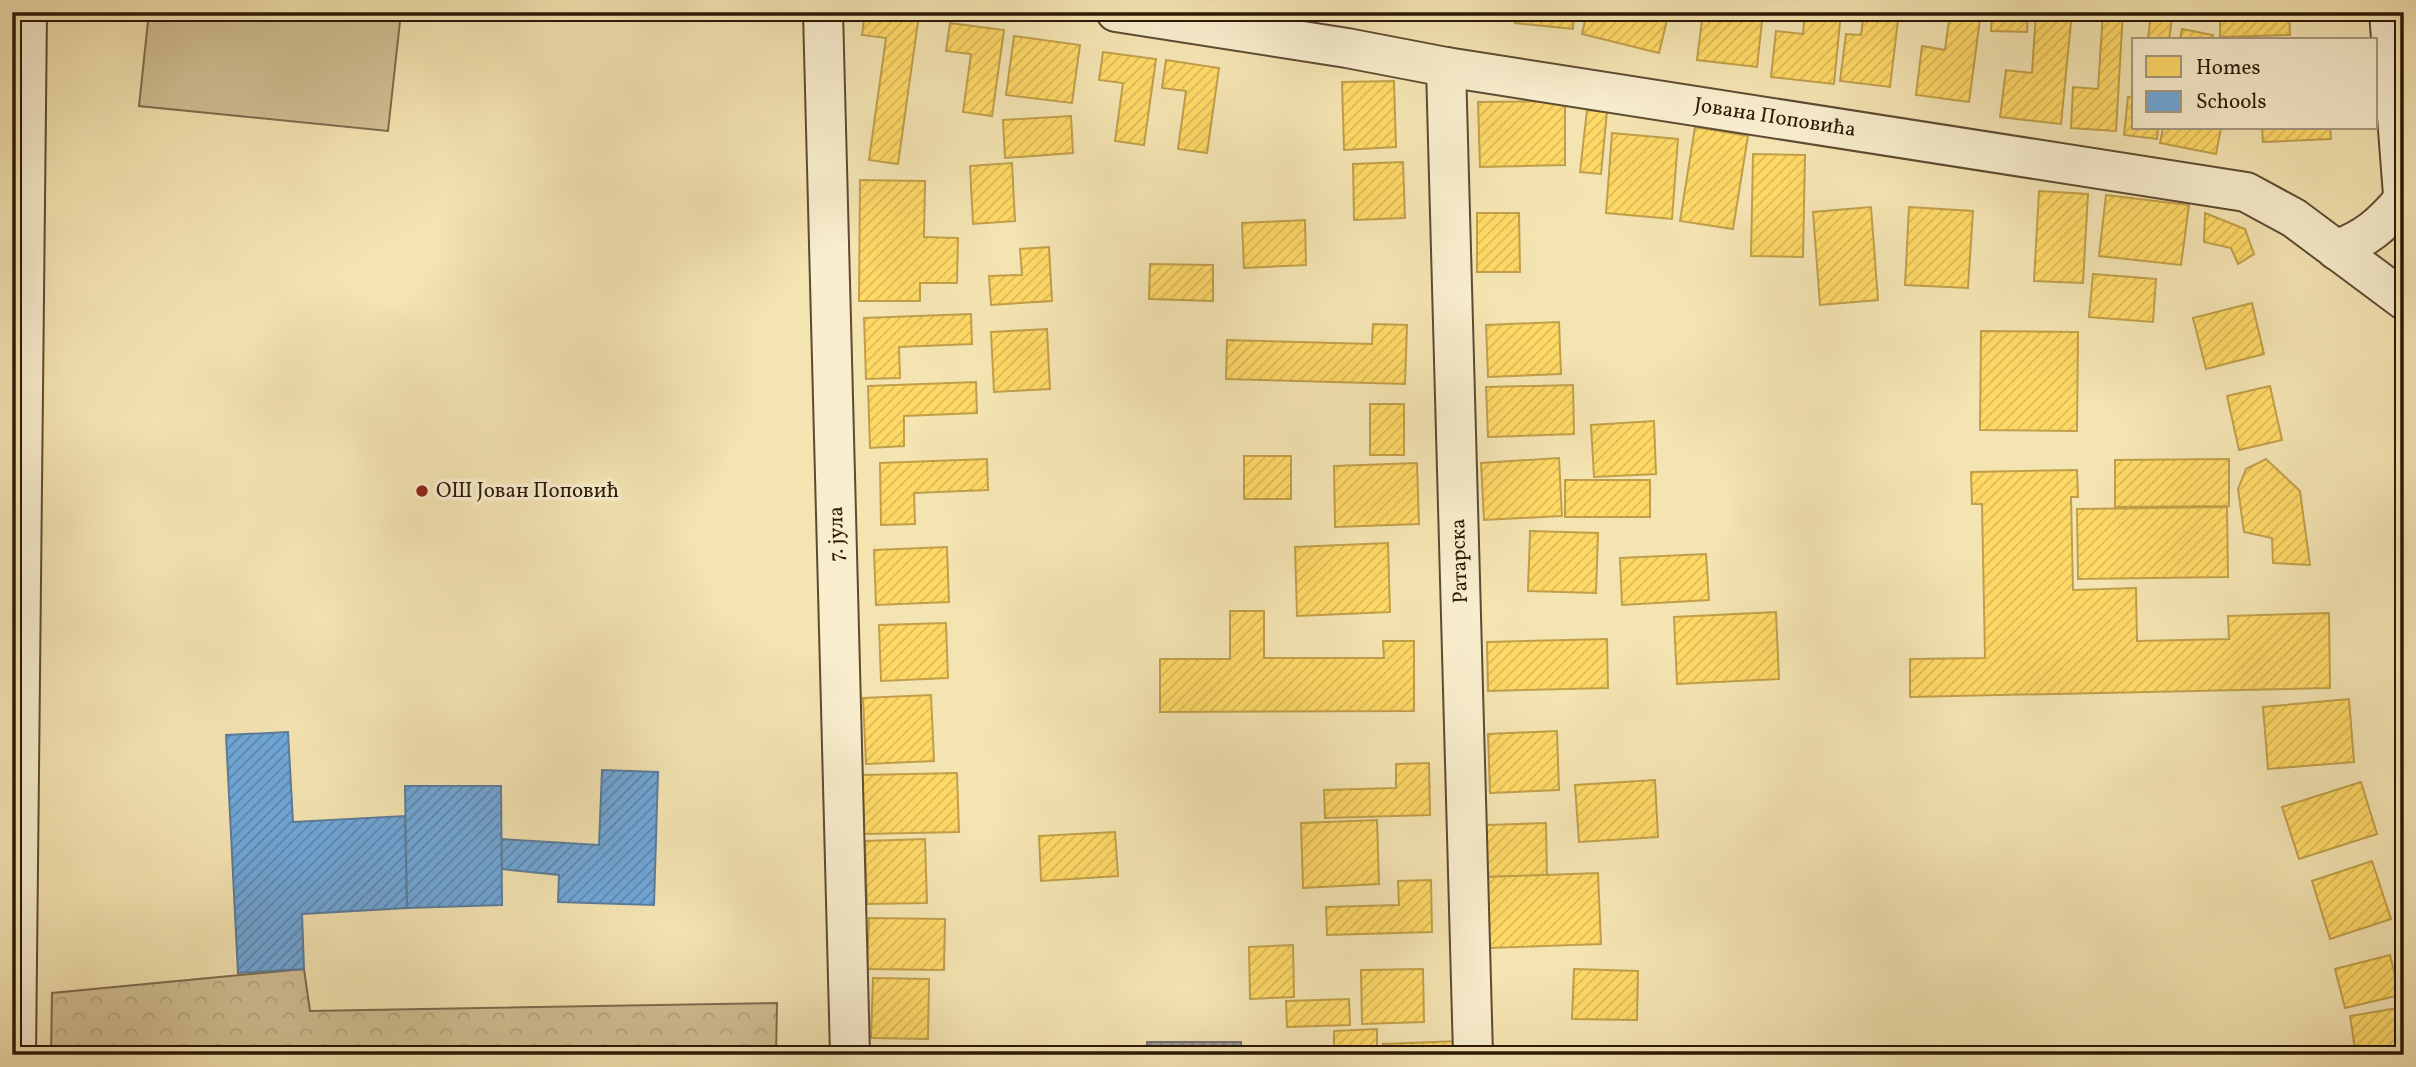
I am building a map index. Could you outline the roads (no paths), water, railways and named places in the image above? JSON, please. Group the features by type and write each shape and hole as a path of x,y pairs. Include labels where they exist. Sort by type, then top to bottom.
{"street":[{"path":"16,1055 27,12"},
{"name":"7. јула","path":"823,12 850,1055"},
{"name":"Јована Поповића","path":"1116,12 1347,48 1446,67 2246,192 2294,218 2404,300"},
{"path":"2389,12 2404,208"},
{"name":"Ратарска","path":"1446,67 1473,1055"},
{"path":"2336,250 2368,235 2385,222 2403,200"}],"place":[{"name":"ОШ Јован Поповић","path":"422,491"}]}
